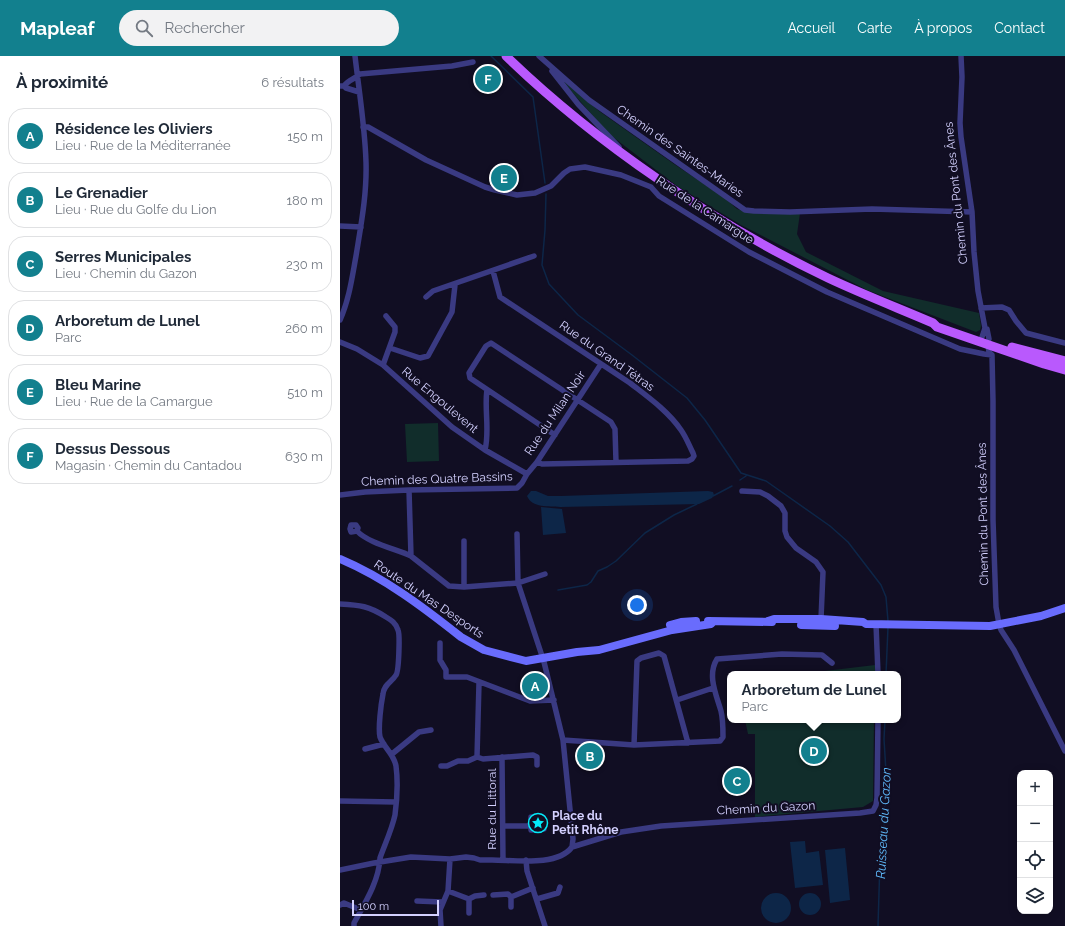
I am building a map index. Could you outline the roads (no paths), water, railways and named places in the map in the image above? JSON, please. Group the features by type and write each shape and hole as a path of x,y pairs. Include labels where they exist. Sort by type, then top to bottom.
{"main road":[{"path":"506,56 570,112 668,186 757,240 828,278 933,323 937,321 990,344 1044,364 1065,370"},
{"path":"990,344 1065,361"}],"street":[{"path":"340,320 346,306 364,211 366,174 363,127 355,56"},
{"name":"Chemin du Pont des Ânes","path":"961,56 962,77 960,123 972,212 974,252 981,308 990,344 994,401 993,513 996,607 1001,630 1014,650 1065,751"},
{"path":"541,58 578,104 636,162"},
{"name":"Chemin des Saintes-Maries","path":"541,58 589,100 745,210 790,212 872,209 972,212"},
{"path":"359,92 342,86 360,74 452,66 473,62"},
{"name":"Rue de la Camargue","path":"363,127 368,127 426,160 485,187 517,195 535,193 551,186 564,173 575,168 591,168 621,176 651,187 659,196 749,252 827,292 960,349 984,354 990,344"},
{"path":"340,226 361,227"},
{"path":"426,297 433,291 455,285 534,256"},
{"name":"Rue du Grand Tétras","path":"493,271 500,297 640,390 667,414 681,430 694,456 688,461 542,464 537,462"},
{"path":"390,348 420,358 428,356 452,312 455,285"},
{"path":"981,308 1002,307 1010,310 1016,321 1026,333 1065,343"},
{"path":"382,365 390,348 395,332 395,327 386,316"},
{"name":"Rue Engoulevent","path":"340,342 357,349 382,365 452,427 485,450 527,474"},
{"path":"555,434 470,378 469,373 486,346 491,343 611,422 615,429 616,462"},
{"name":"Rue du Milan Noir","path":"527,474 537,462 601,364"},
{"path":"485,450 485,399 487,390"},
{"name":"Chemin des Quatre Bassins","path":"340,495 409,490 517,488 527,474"},
{"path":"409,490 411,556"},
{"path":"742,491 760,492 781,506 785,513 785,531 787,537 796,548 816,562 823,572 821,622"},
{"path":"357,531 378,543 411,556 449,586 464,587 518,583 545,574"},
{"path":"340,870 380,862 411,858 450,859 466,857 487,861 544,860 560,857 572,847 573,839 563,740 543,658 518,583 517,534"},
{"path":"464,541 464,587"},
{"name":"Route du Mas Desports","path":"340,558 359,567 402,592 461,637 484,650 526,661 616,643 681,622 690,624 768,621 774,619 821,622 851,626 866,624 893,624 990,626 1041,616 1065,608"},
{"path":"340,604 358,605 374,609 393,621 399,630 398,669 396,676 386,685 383,692 380,712 380,736 392,754 396,765 395,816 367,900 354,926"},
{"path":"878,671 879,624"},
{"path":"440,643 440,660 446,670 446,677 467,677 530,701 554,700"},
{"path":"634,745 637,662 641,658 659,654 664,656 688,743"},
{"path":"563,740 634,745 720,741 723,737 721,712 713,688 713,664 717,659 782,654 822,655 832,663"},
{"path":"477,757 479,682"},
{"path":"677,700 713,688"},
{"name":"Chemin du Gazon","path":"572,847 621,832 661,826 873,811 877,798 878,723"},
{"path":"392,754 419,732 431,730"},
{"path":"365,749 384,744"},
{"path":"441,766 448,766 458,761 468,761 477,757 483,759 533,755 537,757 538,764"},
{"name":"Rue du Littoral","path":"502,758 503,860"},
{"path":"340,801 396,802"},
{"path":"503,826 531,826"},
{"path":"441,926 440,910 442,902 448,891 450,859"},
{"path":"526,860 527,871 545,926"},
{"path":"537,899 558,893 560,887"},
{"path":"511,897 533,888"},
{"path":"448,891 469,899 475,896 484,895"},
{"path":"493,895 508,894 511,897"},
{"path":"511,897 511,907"},
{"path":"469,899 469,913"},
{"path":"417,902 442,902"},
{"path":"340,905 344,903 361,910"}],"water":[{"path":"531,491 536,491 548,496 708,491 713,492 714,495 712,498 699,504 560,507 541,506 533,503 527,496"},
{"path":"541,507 562,509 566,533 543,535"},
{"path":"805,841 806,853 819,851 823,885 795,888 790,842"},
{"path":"845,848 850,900 830,903 825,850"},
{"path":"776,893 787,897 791,908 787,919 776,923 765,919 761,908 765,897"},
{"path":"810,893 818,896 821,904 818,912 810,915 802,912 799,904 802,896"}],"waterway":[{"path":"491,56 533,97 545,183"},
{"path":"546,194 542,265 549,284 578,315 687,398 705,420 741,473 766,481 830,526 848,542 881,585 886,597 888,621"},
{"name":"Ruisseau du Gazon","path":"740,480 746,476"},
{"path":"713,496 732,486"},
{"path":"558,590 587,585 591,582 598,571 616,561 645,533 674,515 697,504"},
{"name":"Ruisseau du Gazon","path":"886,671 888,627"},
{"name":"Ruisseau du Gazon","path":"878,926 880,860 884,825 886,772 884,739 885,723"}],"place":[{"name":"Dessus Dessous","path":"488,79"},
{"name":"Bleu Marine","path":"504,178"},
{"name":"Résidence les Oliviers","path":"535,686"},
{"name":"Arboretum de Lunel","path":"814,751"},
{"name":"Le Grenadier","path":"590,756"},
{"name":"Serres Municipales","path":"737,781"},
{"name":"Place du Petit Rhône","path":"538,823"}]}
